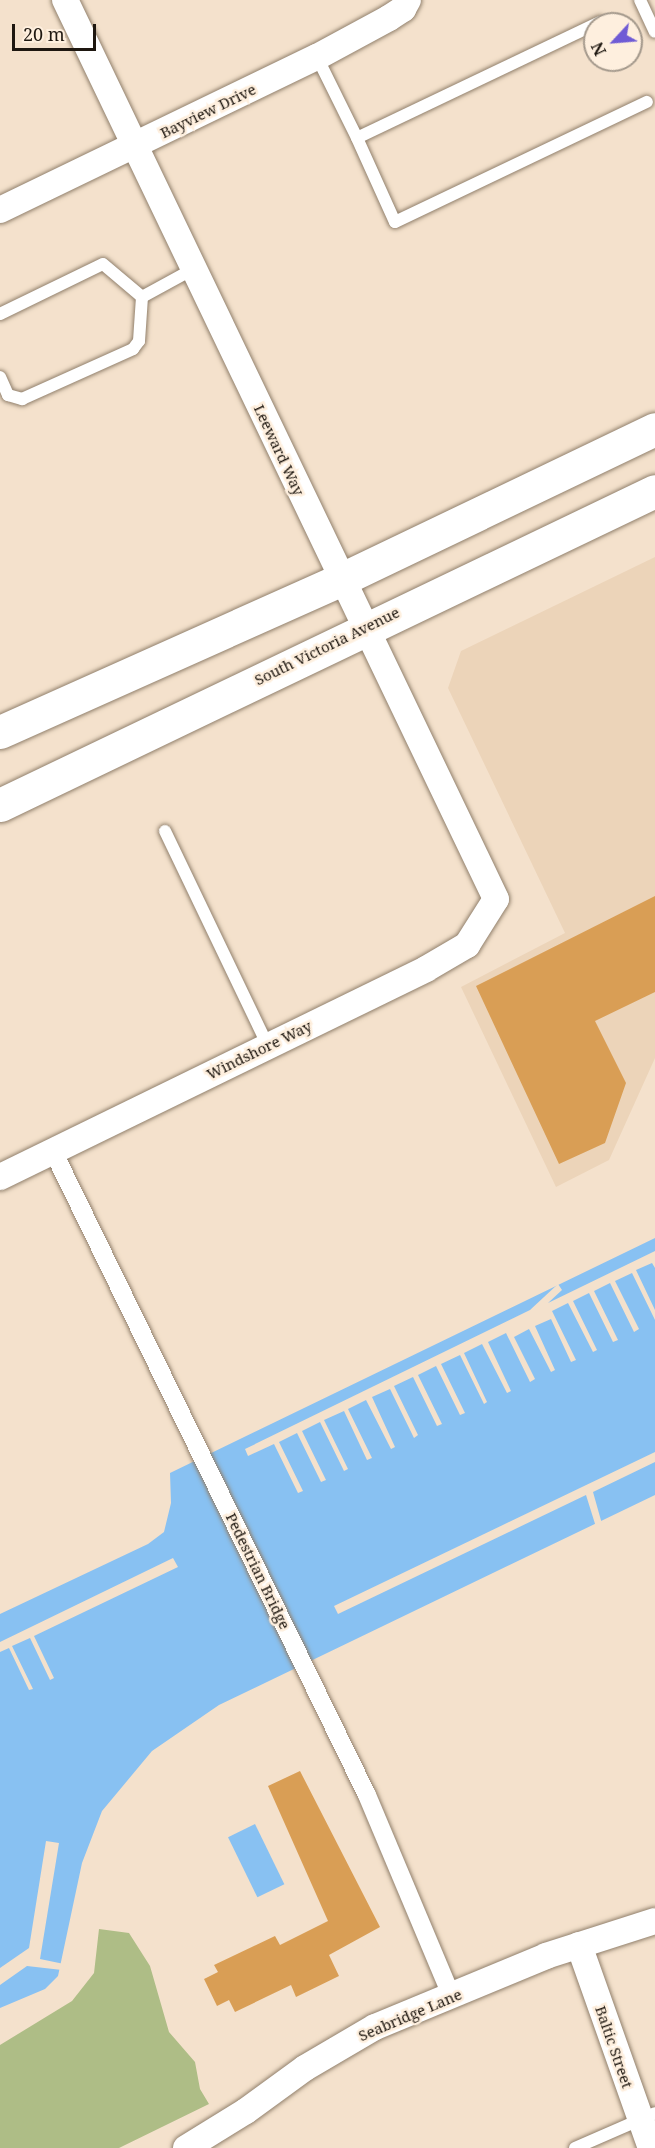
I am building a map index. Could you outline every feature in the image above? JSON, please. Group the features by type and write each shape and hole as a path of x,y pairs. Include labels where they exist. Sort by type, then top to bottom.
{"main road":[{"path":"0,732 340,580 655,429"},
{"name":"South Victoria Avenue","path":"0,805 364,628 655,491"}],"street":[{"name":"Leeward Way","path":"65,0 195,268 340,580 496,899"},
{"name":"Bayview Drive","path":"0,210 135,147 317,57 389,18 403,9 408,0"},
{"name":"Windshore Way","path":"0,1177 426,969 467,945 496,899"},
{"name":"Pedestrian Bridge","path":"53,1151 367,1795 452,1997"},
{"name":"Seabridge Lane","path":"186,2148 246,2111 305,2068 375,2027 579,1945 655,1921"},
{"name":"Baltic Street","path":"579,1945 647,2115 651,2148"}],"lane":[{"path":"640,0 655,32"},
{"path":"357,138 583,30"},
{"path":"317,57 395,222 646,102"},
{"path":"0,314 103,264 142,297"},
{"path":"142,297 195,268"},
{"path":"0,377 8,395 22,399 133,349 139,341 142,297"},
{"path":"165,831 268,1046"},
{"path":"575,2148 647,2115"}],"shaded area":[{"path":"655,557 655,1058 609,1160 556,1187 461,987 565,933 448,688 461,651"}],"green space":[{"path":"99,1929 129,1933 150,1966 169,2032 195,2062 200,2089 209,2104 119,2148 0,2148 0,2045 72,2001 94,1973"}],"water":[{"path":"655,1238 655,1495 219,1705 152,1751 102,1811 82,1863 58,1976 45,1989 0,2008 0,1614 148,1544 164,1532 171,1503 170,1473"},
{"path":"255,1824 284,1884 257,1897 228,1837"}],"pier":[{"path":"655,1251 655,1268 652,1263 636,1270 655,1310 655,1320 632,1273 615,1281 639,1329 634,1332 610,1283 594,1291 618,1340 613,1342 589,1293 573,1301 597,1350 593,1352 568,1303 552,1311 576,1360 571,1362 551,1319 535,1326 555,1370 551,1372 529,1329 514,1337 535,1379 530,1382 506,1333 488,1342 511,1391 507,1393 482,1344 464,1353 487,1402 484,1404 460,1355 441,1364 465,1413 460,1415 436,1366 418,1375 442,1424 437,1426 413,1377 394,1386 418,1435 414,1438 390,1389 372,1397 395,1447 391,1449 366,1400 348,1409 372,1458 367,1460 344,1411 324,1420 348,1469 344,1471 320,1422 302,1431 326,1480 321,1482 297,1433 279,1442 303,1491 298,1493 274,1444 248,1456 245,1449 530,1310 558,1284 562,1290 548,1303"},
{"path":"655,1452 655,1462 593,1492 602,1524 596,1527 586,1495 338,1614 334,1606"},
{"path":"173,1558 178,1567 34,1636 54,1678 50,1680 30,1638 12,1646 33,1689 29,1690 9,1648 0,1652 0,1642"},
{"path":"46,1841 59,1843 40,1959 64,1964 62,1970 27,1966 0,1985 0,1968 29,1948"}],"building":[{"path":"655,896 655,992 595,1021 626,1083 605,1143 559,1164 476,986"},
{"path":"300,1771 380,1927 329,1955 339,1976 296,1997 291,1985 235,2012 229,2000 217,2006 204,1979 218,1972 214,1965 275,1936 280,1945 328,1921 268,1786"}]}
